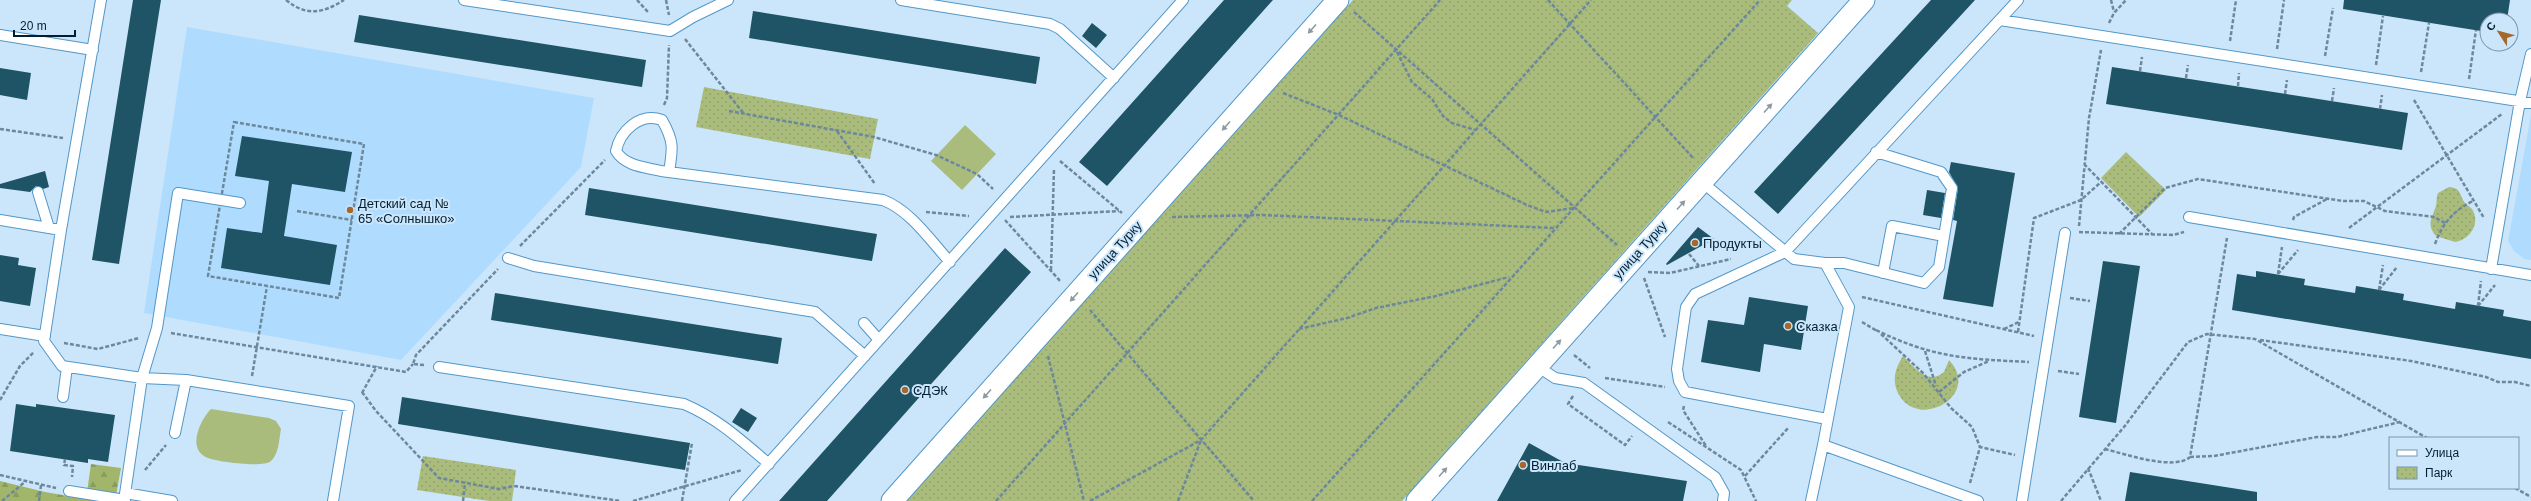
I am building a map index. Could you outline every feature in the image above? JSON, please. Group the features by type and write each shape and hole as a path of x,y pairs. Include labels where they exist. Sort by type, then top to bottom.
{"street":[{"name":"улица Турку","path":"1417,501 1864,0"},
{"name":"улица Турку","path":"892,501 1262,85 1345,5"}],"lane":[{"path":"101,0 61,230 45,338 62,366 142,378 186,380 349,406 333,501"},
{"path":"464,0 673,29 728,0"},
{"path":"901,0 1050,24 1060,29 1114,78"},
{"path":"735,501 1005,200 1051,153 1114,78 1183,0"},
{"path":"1827,420 1685,392 1679,381 1678,369 1686,307 1695,294 1786,252 1876,152 2018,0"},
{"path":"2000,20 2531,103"},
{"path":"0,35 93,50"},
{"path":"2487,268 2496,235 2520,101 2531,54"},
{"path":"669,172 673,145 662,120 657,118 642,118 633,125 618,142 616,151 621,159 629,163 669,172 883,200 906,214 950,262"},
{"path":"1705,178 1794,259 1844,264 1924,283 1939,267 1952,188 1941,172 1876,152"},
{"path":"38,192 49,228"},
{"path":"125,498 142,378 155,334 178,193 240,203"},
{"path":"2189,217 2531,275"},
{"path":"0,220 61,230"},
{"path":"1883,273 1892,226 1944,236"},
{"path":"2022,501 2065,233"},
{"path":"508,258 534,266 815,312 866,356"},
{"path":"1811,501 1849,307 1844,293 1825,263"},
{"path":"864,323 880,340"},
{"path":"0,329 45,338"},
{"path":"1537,366 1555,378 1584,383 1715,477 1724,493 1723,501"},
{"path":"63,397 67,367"},
{"path":"438,367 684,404 705,413 723,424 769,464"},
{"path":"175,433 186,380"},
{"path":"1823,445 1978,501"},
{"path":"69,491 125,498 172,501"}],"path":[{"path":"286,0 308,11 324,11 344,0"},
{"path":"657,118 667,98 673,29 666,0"},
{"path":"996,501 1440,0"},
{"path":"1548,0 1656,117 1705,178"},
{"path":"1090,501 1201,440 1591,0"},
{"path":"1312,501 1554,228 1574,208 1760,0"},
{"path":"2111,0 2114,13"},
{"path":"2078,226 2091,100 2104,36 2114,13 2126,0"},
{"path":"2228,55 2236,0"},
{"path":"2275,62 2284,0"},
{"path":"1345,5 1618,246"},
{"path":"2323,70 2333,8"},
{"path":"2374,78 2383,16"},
{"path":"2419,85 2429,23"},
{"path":"673,29 744,114"},
{"path":"2468,93 2476,30"},
{"path":"1396,50 1412,82 1432,100 1443,116 1452,123 1475,130"},
{"path":"2404,83 2473,201 2496,235"},
{"path":"1262,85 1339,115 1546,212 1574,208"},
{"path":"2333,241 2520,101"},
{"path":"729,111 874,137 936,155 977,174 1005,200"},
{"path":"234,122 364,144 352,220 339,298 208,276 234,122"},
{"path":"0,128 77,140"},
{"path":"837,130 877,186 883,200"},
{"path":"1051,153 1124,214 1145,216 1250,215 1554,228"},
{"path":"1051,153 1051,270"},
{"path":"2084,164 2153,235"},
{"path":"2119,234 2165,188 2198,179 2328,198 2364,201 2391,212 2434,217 2445,223"},
{"path":"2018,332 2034,218 2081,200 2101,182"},
{"path":"2309,237 2278,274 2286,233 2294,217 2328,198"},
{"path":"2433,259 2438,236 2445,223 2455,212 2473,201"},
{"path":"906,214 918,210 989,218"},
{"path":"297,211 352,220"},
{"path":"1119,211 1002,217 1051,270 1076,294 1254,501"},
{"path":"2065,233 2173,235 2184,232 2189,217"},
{"path":"2190,457 2229,224"},
{"path":"2385,250 2379,290 2407,254"},
{"path":"1689,254 1699,266"},
{"path":"1644,269 1651,274 1670,273 1733,258"},
{"path":"2487,268 2478,306 2507,271"},
{"path":"1299,329 1348,318 1376,308 1436,296 1511,277"},
{"path":"1644,277 1666,339"},
{"path":"249,390 267,286"},
{"path":"1844,293 2048,338"},
{"path":"2068,298 2090,301"},
{"path":"1848,314 1876,330 1925,351 1953,358 2044,363 2056,370 2079,374"},
{"path":"2003,329 2019,322"},
{"path":"1876,330 1912,361 1951,408 1972,427 1980,447 1966,496"},
{"path":"1042,332 1084,501"},
{"path":"0,400 20,366 45,338 57,342 98,349 155,334 168,333 406,372 413,364"},
{"path":"2061,501 2105,449 2188,342 2211,334 2411,361 2486,377 2498,382 2515,382 2531,386"},
{"path":"2255,339 2425,437"},
{"path":"1925,351 1926,362 1939,393"},
{"path":"1939,393 1964,372 1991,360"},
{"path":"349,406 362,392 376,366"},
{"path":"1598,378 1667,388"},
{"path":"362,392 376,411 439,478 499,489 514,486 621,501"},
{"path":"1573,392 1575,393 1568,404 1626,445 1634,433"},
{"path":"1684,403 1683,410 1708,448"},
{"path":"2105,449 2178,464 2190,457 2214,456 2317,437 2337,437 2400,422"},
{"path":"1745,476 1792,423"},
{"path":"125,498 175,433"},
{"path":"1178,501 1201,440"},
{"path":"682,501 686,486 692,443"},
{"path":"1980,447 2029,458"},
{"path":"65,459 64,464 73,466"},
{"path":"2088,468 2102,501"},
{"path":"633,501 747,469"},
{"path":"0,475 69,491"},
{"path":"2,501 26,481"},
{"path":"463,501 465,483"},
{"path":"39,501 41,485"},
{"path":"2517,489 2531,497"}],"shaded area":[{"name":"Детский сад № 65 «Солнышко»","path":"187,27 594,98 581,167 401,360 144,313"},
{"path":"2531,115 2531,260 2524,259 2514,251 2508,241"}],"green space":[{"path":"1353,0 1792,0 1787,6 1818,33 1402,501 905,501"},
{"path":"704,87 878,119 870,159 696,127"},
{"path":"965,125 996,154 962,190 931,161"},
{"path":"2126,152 2166,190 2139,217 2101,178"},
{"path":"2449,187 2460,192 2465,203 2472,209 2475,220 2475,225 2469,234 2460,241 2455,242 2436,236 2431,228 2431,221 2436,206 2438,193"},
{"path":"1903,356 1917,370 1927,376 1932,377 1938,376 1944,372 1949,360 1957,373 1958,386 1952,397 1942,405 1930,409 1918,409 1906,403 1897,391 1895,382 1898,364"},
{"path":"211,409 269,418 276,421 281,429 274,458 267,463 260,464 230,463 213,460 201,454 196,442 197,435 199,427"},
{"path":"423,456 516,470 512,501 489,501 417,490"},
{"path":"91,464 121,468 115,501 0,501 0,481 45,492 86,499"}],"building":[{"path":"133,0 161,0 119,264 92,260"},
{"path":"1224,0 1273,0 1107,186 1079,162"},
{"path":"1931,0 1975,0 1778,214 1754,192"},
{"path":"2344,0 2510,0 2508,12 2479,12 2479,31 2343,9"},
{"path":"753,11 1040,57 1036,84 749,38"},
{"path":"359,15 646,60 642,87 354,42"},
{"path":"1092,23 1107,35 1096,48 1082,36"},
{"path":"2112,67 2408,113 2402,150 2106,104"},
{"path":"0,68 31,73 27,100 0,95"},
{"path":"242,136 352,152 345,192 292,184 284,236 337,245 330,285 221,268 227,228 262,233 269,181 235,176"},
{"path":"1951,162 2015,173 1993,307 1943,299 1957,221 1953,220 1958,188 1949,172"},
{"path":"45,171 49,187 43,189 36,186 30,192 0,188 0,184"},
{"path":"589,188 877,234 872,261 585,215"},
{"path":"1927,190 1945,193 1941,218 1923,215"},
{"name":"Продукты","path":"1698,227 1714,239 1667,265 1666,264"},
{"path":"1005,248 1031,272 827,501 779,501"},
{"path":"0,255 19,258 18,265 36,268 30,306 0,301"},
{"path":"2103,261 2140,266 2116,423 2079,417"},
{"path":"2256,271 2305,279 2304,285 2355,293 2356,286 2404,294 2403,300 2455,309 2456,302 2504,310 2503,316 2531,321 2531,359 2232,310 2237,274 2256,277"},
{"path":"495,293 782,338 778,364 491,320"},
{"path":"1749,297 1808,306 1801,350 1764,344 1760,372 1701,362 1708,320 1744,325"},
{"path":"402,397 690,443 685,470 398,424"},
{"path":"16,404 36,407 36,404 115,415 108,462 88,459 88,463 10,451"},
{"path":"741,408 757,418 748,432 732,422"},
{"path":"1529,443 1565,463 1687,481 1683,501 1497,501"},
{"path":"2130,472 2257,492 2257,501 2125,501"}],"place":[{"name":"Детский сад № 65 «Солнышко»","path":"350,210"},
{"name":"Продукты","path":"1695,243"},
{"name":"Сказка","path":"1788,326"},
{"name":"СДЭК","path":"905,390"},
{"name":"Винлаб","path":"1523,465"}]}
